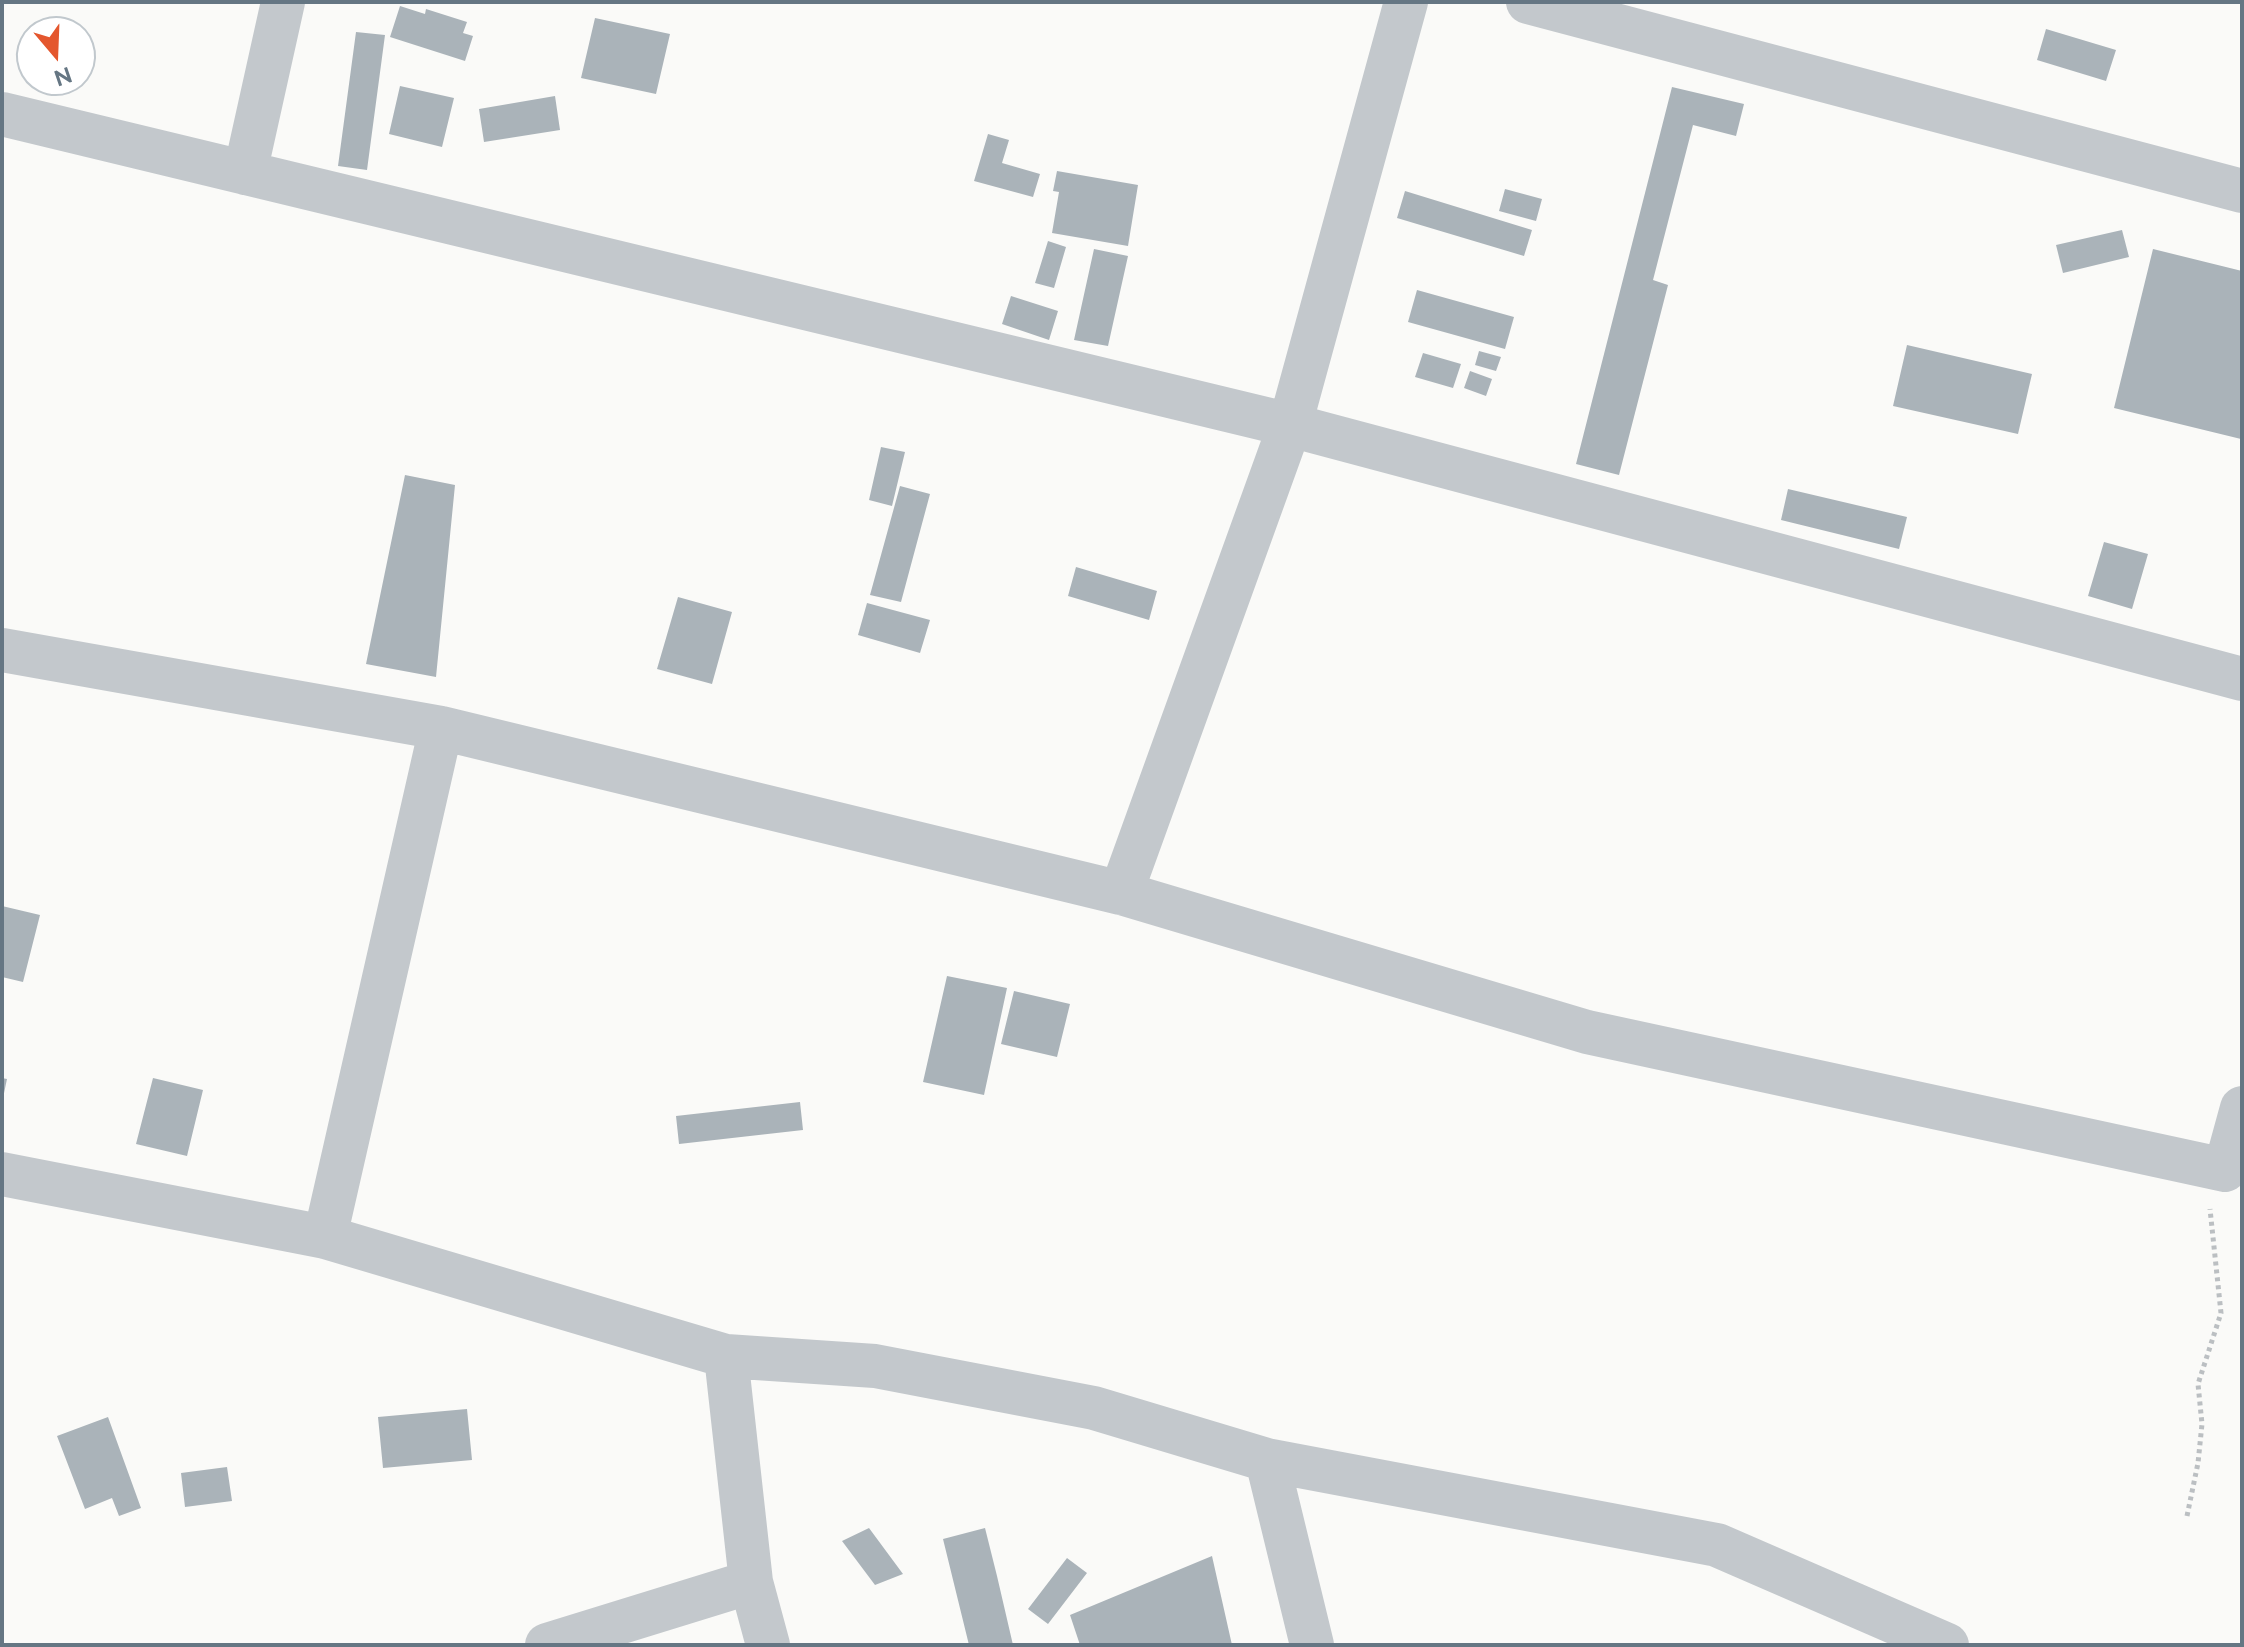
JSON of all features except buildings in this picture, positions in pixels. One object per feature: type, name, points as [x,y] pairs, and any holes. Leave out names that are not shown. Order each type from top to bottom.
[{"type":"street","points":[[245,173],[283,2]]},
{"type":"street","points":[[1121,893],[1290,425],[1406,2]]},
{"type":"street","points":[[1528,2],[2242,191]]},
{"type":"street","points":[[2,114],[1290,425],[2242,679]]},
{"type":"street","points":[[2,650],[441,728],[1121,893],[1587,1032],[2225,1170],[2242,1108]]},
{"type":"street","points":[[325,1237],[441,728]]},
{"type":"street","points":[[2,1174],[325,1237],[726,1356],[875,1366],[1094,1408],[1267,1460],[1717,1545],[1947,1645]]},
{"type":"street","points":[[726,1356],[751,1582],[768,1645]]},
{"type":"street","points":[[1267,1460],[1312,1645]]},
{"type":"street","points":[[547,1645],[751,1582]]},
{"type":"path","points":[[2187,1516],[2202,1424],[2198,1384],[2221,1313],[2210,1208]]}]
